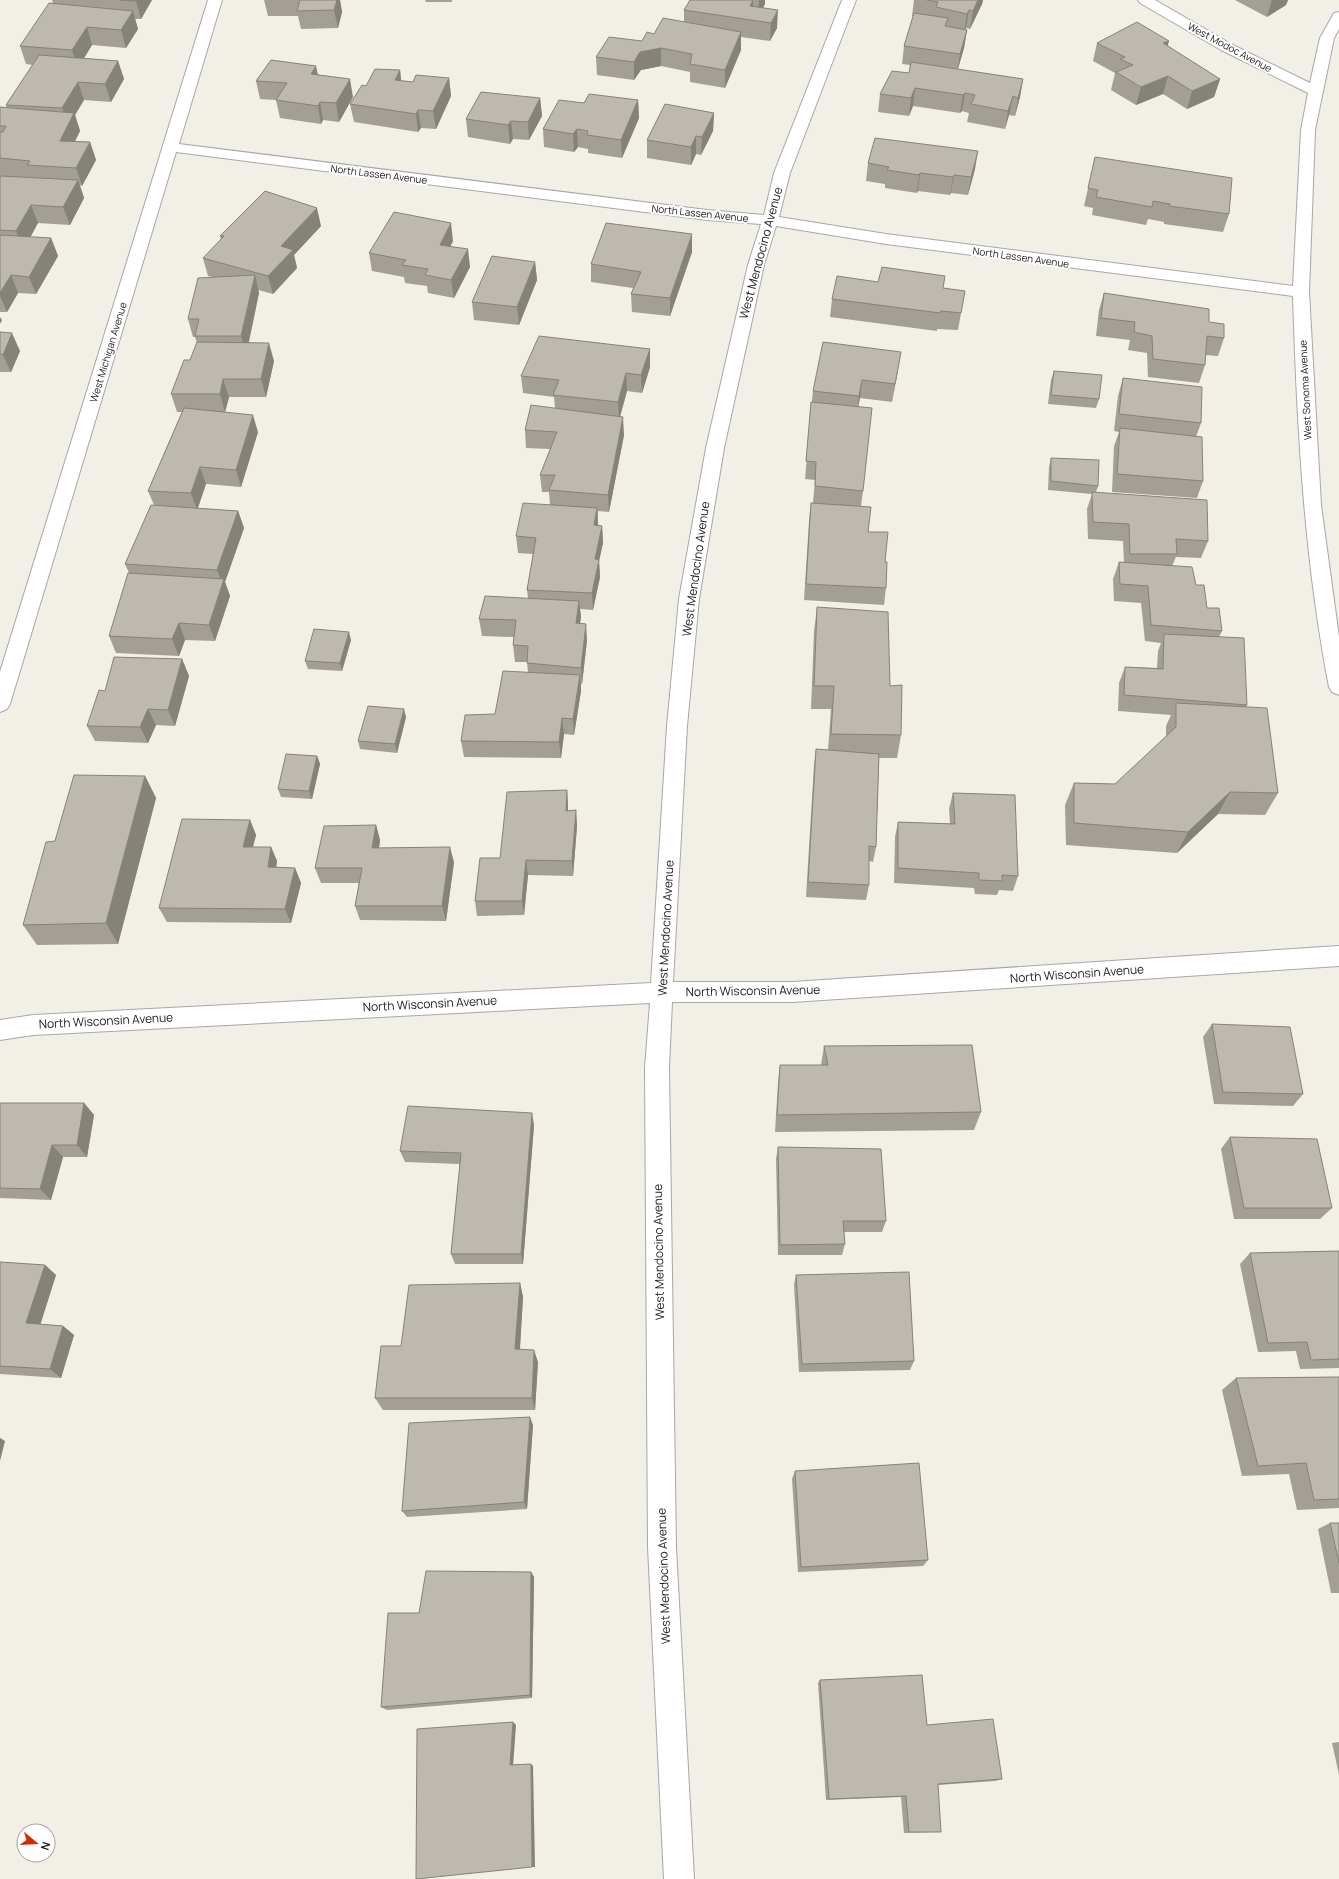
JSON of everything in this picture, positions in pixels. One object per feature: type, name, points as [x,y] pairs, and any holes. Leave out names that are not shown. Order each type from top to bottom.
[{"type":"street","name":"West Michigan Avenue","points":[[0,704],[215,0]]},
{"type":"street","name":"West Mendocino Avenue","points":[[679,1879],[662,1546],[657,1068],[663,992],[677,726],[689,599],[715,448],[756,265],[770,221],[782,173],[849,0]]},
{"type":"street","name":"West Modoc Avenue","points":[[1145,0],[1226,47],[1316,90]]},
{"type":"street","name":"West Sonoma Avenue","points":[[1339,16],[1327,38],[1308,130],[1302,292],[1302,346],[1312,505],[1330,642],[1339,687]]},
{"type":"street","name":"North Lassen Avenue","points":[[170,147],[707,215],[770,221],[845,234],[1218,283],[1302,292]]},
{"type":"street","name":"North Wisconsin Avenue","points":[[0,1030],[33,1024],[663,992],[792,992],[1339,956]]},
{"type":"building","points":[[300,0],[337,0],[334,10],[297,11]]},
{"type":"building","points":[[690,0],[753,0],[750,6],[778,10],[771,23],[684,10]]},
{"type":"building","points":[[927,0],[978,0],[973,11],[969,10],[967,14],[936,7],[938,2]]},
{"type":"building","points":[[49,3],[133,11],[121,30],[87,27],[72,50],[20,46]]},
{"type":"building","points":[[914,13],[948,18],[945,26],[967,30],[960,54],[904,46]]},
{"type":"building","points":[[663,18],[741,32],[725,70],[690,64],[692,54],[661,48],[640,52],[634,62],[596,57],[609,37],[642,41],[647,32],[654,34]]},
{"type":"building","points":[[1137,22],[1169,41],[1163,43],[1220,79],[1192,91],[1168,76],[1141,87],[1116,72],[1133,65],[1120,59],[1125,57],[1097,43]]},
{"type":"building","points":[[39,55],[118,61],[105,84],[78,82],[62,108],[6,105]]},
{"type":"building","points":[[271,60],[316,66],[311,74],[350,79],[336,103],[320,102],[318,106],[276,100],[287,83],[256,81]]},
{"type":"building","points":[[911,62],[1023,79],[1018,98],[1013,96],[1008,111],[971,104],[975,95],[965,93],[963,95],[915,88],[911,98],[880,94],[892,71],[909,73]]},
{"type":"building","points":[[375,69],[400,70],[395,80],[413,82],[416,75],[449,78],[433,111],[418,110],[416,114],[350,104],[362,85],[366,86]]},
{"type":"building","points":[[481,92],[540,98],[528,122],[511,121],[508,125],[466,119]]},
{"type":"building","points":[[589,94],[638,100],[621,140],[587,135],[588,131],[577,129],[573,134],[543,129],[559,100],[584,103]]},
{"type":"building","points":[[665,104],[714,113],[702,137],[696,136],[691,147],[647,140]]},
{"type":"building","points":[[0,107],[74,113],[60,141],[90,142],[76,168],[27,165],[30,161],[0,158],[0,132],[3,132],[6,126],[0,126]]},
{"type":"building","points":[[875,138],[978,151],[971,177],[954,175],[953,177],[920,173],[919,175],[887,170],[889,167],[868,163]]},
{"type":"building","points":[[1095,157],[1232,178],[1229,214],[1169,206],[1170,204],[1153,201],[1152,207],[1096,197],[1098,190],[1088,188]]},
{"type":"building","points":[[0,176],[78,180],[63,207],[31,205],[16,231],[0,230]]},
{"type":"building","points":[[265,191],[317,208],[281,246],[293,250],[268,276],[203,258],[224,236],[220,236]]},
{"type":"building","points":[[394,212],[451,223],[440,245],[468,249],[451,280],[425,275],[428,269],[402,265],[406,260],[369,253]]},
{"type":"building","points":[[606,223],[692,234],[670,298],[631,294],[641,272],[591,264]]},
{"type":"building","points":[[0,235],[51,238],[29,277],[11,275],[0,293]]},
{"type":"building","points":[[492,256],[535,262],[517,307],[472,302]]},
{"type":"building","points":[[882,267],[945,276],[943,288],[965,291],[961,313],[941,311],[940,313],[832,299],[837,276],[878,282]]},
{"type":"building","points":[[255,275],[241,336],[195,336],[199,319],[188,319],[198,278]]},
{"type":"building","points":[[1104,293],[1209,309],[1209,322],[1224,324],[1224,338],[1207,336],[1205,365],[1153,359],[1152,336],[1134,332],[1135,322],[1101,318]]},
{"type":"building","points":[[0,332],[12,333],[3,355],[0,354]]},
{"type":"building","points":[[539,336],[650,349],[641,375],[626,373],[618,402],[553,395],[559,380],[521,376]]},
{"type":"building","points":[[197,342],[269,343],[261,379],[223,379],[220,394],[171,394],[184,360],[190,360]]},
{"type":"building","points":[[823,342],[901,352],[895,384],[862,380],[859,396],[813,391]]},
{"type":"building","points":[[1054,371],[1102,375],[1099,399],[1051,395]]},
{"type":"building","points":[[1123,378],[1202,387],[1201,423],[1119,414]]},
{"type":"building","points":[[811,402],[872,408],[863,491],[815,486],[816,462],[806,461]]},
{"type":"building","points":[[531,405],[623,417],[608,495],[549,490],[555,475],[540,475],[557,432],[525,430]]},
{"type":"building","points":[[184,408],[253,415],[236,470],[200,467],[191,493],[148,491]]},
{"type":"building","points":[[1120,428],[1202,437],[1203,481],[1117,474]]},
{"type":"building","points":[[1051,458],[1099,460],[1098,486],[1051,481]]},
{"type":"building","points":[[1092,492],[1207,500],[1208,541],[1176,539],[1177,554],[1130,554],[1129,524],[1093,522]]},
{"type":"building","points":[[523,503],[597,508],[594,525],[602,526],[595,559],[599,560],[592,593],[527,590],[536,538],[516,536]]},
{"type":"building","points":[[811,503],[871,507],[868,532],[888,532],[885,562],[887,562],[886,588],[806,584]]},
{"type":"building","points":[[151,505],[238,511],[217,570],[125,564]]},
{"type":"building","points":[[1119,562],[1192,567],[1196,585],[1204,585],[1207,608],[1219,608],[1222,631],[1151,625],[1148,586],[1120,584]]},
{"type":"building","points":[[128,573],[224,579],[209,625],[179,623],[172,639],[109,636]]},
{"type":"building","points":[[485,596],[579,601],[576,623],[586,624],[581,668],[527,663],[528,646],[513,645],[516,620],[479,619]]},
{"type":"building","points":[[817,607],[888,612],[890,686],[902,685],[901,735],[831,734],[834,686],[814,686]]},
{"type":"building","points":[[314,629],[349,632],[340,663],[305,661]]},
{"type":"building","points":[[1164,634],[1244,638],[1247,705],[1124,695],[1125,667],[1163,669]]},
{"type":"building","points":[[114,657],[182,659],[168,710],[148,709],[140,727],[87,726],[99,690],[105,691]]},
{"type":"building","points":[[503,671],[580,675],[573,719],[562,718],[559,742],[461,741],[465,715],[495,714]]},
{"type":"building","points":[[1176,703],[1267,708],[1278,793],[1230,792],[1188,832],[1074,823],[1074,783],[1115,784],[1176,727]]},
{"type":"building","points":[[368,706],[404,709],[395,744],[358,741]]},
{"type":"building","points":[[816,749],[879,754],[876,847],[869,846],[869,885],[808,882]]},
{"type":"building","points":[[286,754],[317,756],[309,791],[278,789]]},
{"type":"building","points":[[74,775],[145,776],[106,923],[23,925],[46,842],[55,841]]},
{"type":"building","points":[[567,790],[566,811],[576,810],[572,861],[526,860],[522,901],[475,901],[480,858],[500,858],[507,792]]},
{"type":"building","points":[[953,793],[1015,795],[1018,876],[1002,875],[1002,881],[979,880],[979,873],[898,868],[898,822],[955,824]]},
{"type":"building","points":[[182,819],[250,820],[243,847],[271,847],[268,867],[295,868],[285,909],[159,908]]},
{"type":"building","points":[[376,825],[372,848],[450,847],[442,906],[355,906],[362,868],[315,868],[324,826]]},
{"type":"building","points":[[1212,1024],[1290,1027],[1303,1094],[1223,1092]]},
{"type":"building","points":[[972,1045],[981,1112],[777,1115],[780,1065],[828,1065],[824,1046]]},
{"type":"building","points":[[0,1103],[84,1103],[77,1145],[52,1145],[40,1189],[0,1188]]},
{"type":"building","points":[[408,1106],[532,1113],[521,1254],[451,1254],[461,1153],[400,1151]]},
{"type":"building","points":[[1230,1137],[1317,1139],[1332,1208],[1244,1208]]},
{"type":"building","points":[[778,1147],[881,1149],[886,1221],[843,1221],[845,1244],[780,1245]]},
{"type":"building","points":[[1339,1251],[1339,1359],[1311,1360],[1307,1342],[1268,1343],[1250,1253]]},
{"type":"building","points":[[0,1262],[45,1265],[26,1323],[63,1326],[50,1369],[0,1366]]},
{"type":"building","points":[[909,1272],[914,1361],[802,1364],[796,1275]]},
{"type":"building","points":[[520,1283],[515,1349],[534,1350],[532,1398],[375,1398],[381,1346],[401,1346],[409,1285]]},
{"type":"building","points":[[1339,1377],[1339,1499],[1314,1500],[1306,1463],[1258,1466],[1236,1378]]},
{"type":"building","points":[[530,1417],[524,1502],[402,1511],[409,1423]]},
{"type":"building","points":[[919,1463],[928,1560],[801,1567],[795,1471]]},
{"type":"building","points":[[1330,1523],[1339,1523],[1339,1563]]},
{"type":"building","points":[[426,1571],[531,1572],[530,1695],[381,1707],[388,1613],[419,1613]]},
{"type":"building","points":[[922,1675],[927,1725],[993,1719],[1002,1779],[938,1784],[941,1832],[909,1832],[906,1796],[829,1799],[820,1680]]},
{"type":"building","points":[[513,1722],[510,1765],[531,1764],[532,1867],[416,1879],[417,1729]]}]
